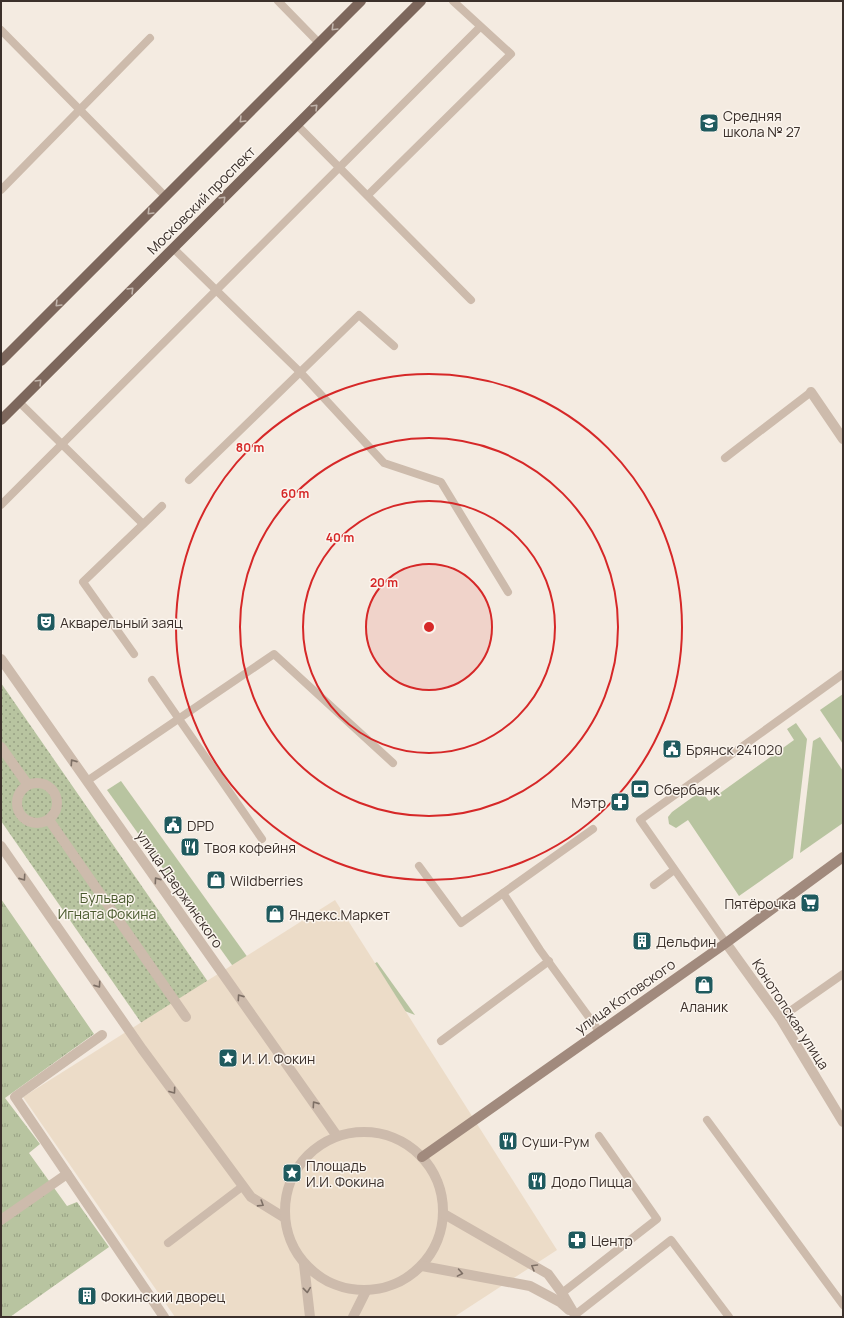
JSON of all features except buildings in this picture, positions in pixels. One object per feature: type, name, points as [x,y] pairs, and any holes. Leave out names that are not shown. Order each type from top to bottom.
[{"type":"main road","name":"Московский проспект","points":[[1,420],[421,1]]},
{"type":"main road","name":"Московский проспект","points":[[1,361],[319,43],[356,3]]},
{"type":"street","points":[[811,392],[843,439]]},
{"type":"street","name":"улица Дзержинского","points":[[1,659],[337,1136]]},
{"type":"street","points":[[1,747],[28,784]]},
{"type":"street","points":[[28,784],[43,784],[55,793],[57,800],[56,807],[54,814],[49,820],[42,823],[27,821],[17,810],[16,802],[18,795],[28,784]]},
{"type":"street","points":[[49,820],[186,1017]]},
{"type":"street","points":[[1,846],[142,1049],[251,1197],[285,1218]]},
{"type":"street","name":"улица Котовского","points":[[422,1157],[726,942],[843,857]]},
{"type":"street","name":"Конотопская улица","points":[[726,942],[780,1018],[843,1122]]},
{"type":"street","points":[[102,1035],[15,1097],[164,1317]]},
{"type":"street","points":[[363,1131],[390,1135],[413,1148],[422,1157],[432,1167],[442,1192],[444,1218],[437,1244],[422,1266],[400,1282],[366,1291],[348,1289],[324,1280],[304,1264],[291,1242],[285,1218],[287,1193],[296,1169],[314,1149],[337,1136],[363,1131]]},
{"type":"street","points":[[1,1220],[67,1174]]},
{"type":"street","points":[[444,1214],[548,1274],[561,1297],[576,1316]]},
{"type":"street","points":[[304,1264],[310,1317]]},
{"type":"street","points":[[422,1266],[530,1286],[561,1297]]},
{"type":"street","points":[[353,1317],[366,1291]]},
{"type":"lane","points":[[278,1],[319,43]]},
{"type":"lane","points":[[368,195],[511,54],[453,1]]},
{"type":"lane","points":[[1,505],[480,27]]},
{"type":"lane","points":[[1,30],[166,196]]},
{"type":"lane","points":[[1,190],[150,38]]},
{"type":"lane","points":[[297,125],[472,300]]},
{"type":"lane","points":[[173,248],[300,372],[384,463],[441,482],[508,592]]},
{"type":"lane","points":[[189,480],[359,315],[394,346]]},
{"type":"lane","points":[[724,458],[811,392]]},
{"type":"lane","points":[[19,402],[143,524]]},
{"type":"lane","points":[[134,654],[84,582],[162,506]]},
{"type":"lane","points":[[86,781],[274,654],[392,763]]},
{"type":"lane","points":[[726,942],[640,820],[843,674]]},
{"type":"lane","points":[[152,680],[262,839]]},
{"type":"lane","points":[[419,866],[461,923],[593,829]]},
{"type":"lane","points":[[654,885],[674,870]]},
{"type":"lane","points":[[503,893],[599,1031]]},
{"type":"lane","points":[[440,1041],[549,961]]},
{"type":"lane","points":[[780,1018],[843,974]]},
{"type":"lane","points":[[707,1120],[843,1305]]},
{"type":"lane","points":[[561,1297],[657,1219],[599,1136]]},
{"type":"lane","points":[[168,1243],[243,1186]]},
{"type":"lane","points":[[576,1316],[671,1240],[729,1317]]},
{"type":"green space","name":"Бульвар Игната Фокина","points":[[1,683],[213,989],[149,1034],[1,821]]},
{"type":"green space","points":[[843,694],[843,744],[820,710]]},
{"type":"green space","points":[[796,723],[807,739],[793,858],[739,896],[688,820],[676,828],[669,824],[668,817],[672,812],[701,791],[709,801],[794,740],[787,729]]},
{"type":"green space","points":[[820,737],[843,771],[843,823],[800,853],[813,741]]},
{"type":"green space","points":[[121,781],[251,962],[237,972],[107,790]]},
{"type":"green space","points":[[1,899],[94,1034],[5,1098],[40,1144],[29,1153],[67,1206],[77,1202],[109,1247],[10,1317],[1,1317]]},
{"type":"green space","points":[[377,962],[415,1015],[340,986]]},
{"type":"shaded area","name":"Площадь И.И. Фокина","points":[[335,900],[557,1250],[454,1317],[175,1317],[23,1097]]},
{"type":"place","name":"Средняя школа № 27","points":[[709,123]]},
{"type":"place","name":"Акварельный заяц","points":[[46,622]]},
{"type":"place","name":"Брянск 241020","points":[[672,749]]},
{"type":"place","name":"Сбербанк","points":[[640,789]]},
{"type":"place","name":"Мэтр","points":[[620,802]]},
{"type":"place","name":"DPD","points":[[173,825]]},
{"type":"place","name":"Твоя кофейня","points":[[190,847]]},
{"type":"place","name":"Wildberries","points":[[216,880]]},
{"type":"place","name":"Пятёрочка","points":[[810,903]]},
{"type":"place","name":"Яндекс.Маркет","points":[[275,914]]},
{"type":"place","name":"Дельфин","points":[[642,941]]},
{"type":"place","name":"Аланик","points":[[704,985]]},
{"type":"place","name":"И. И. Фокин","points":[[228,1058]]},
{"type":"place","name":"Суши-Рум","points":[[508,1141]]},
{"type":"place","name":"Площадь И.И. Фокина","points":[[292,1173]]},
{"type":"place","name":"Додо Пицца","points":[[537,1181]]},
{"type":"place","name":"Центр","points":[[577,1240]]},
{"type":"place","name":"Фокинский дворец","points":[[87,1296]]}]
